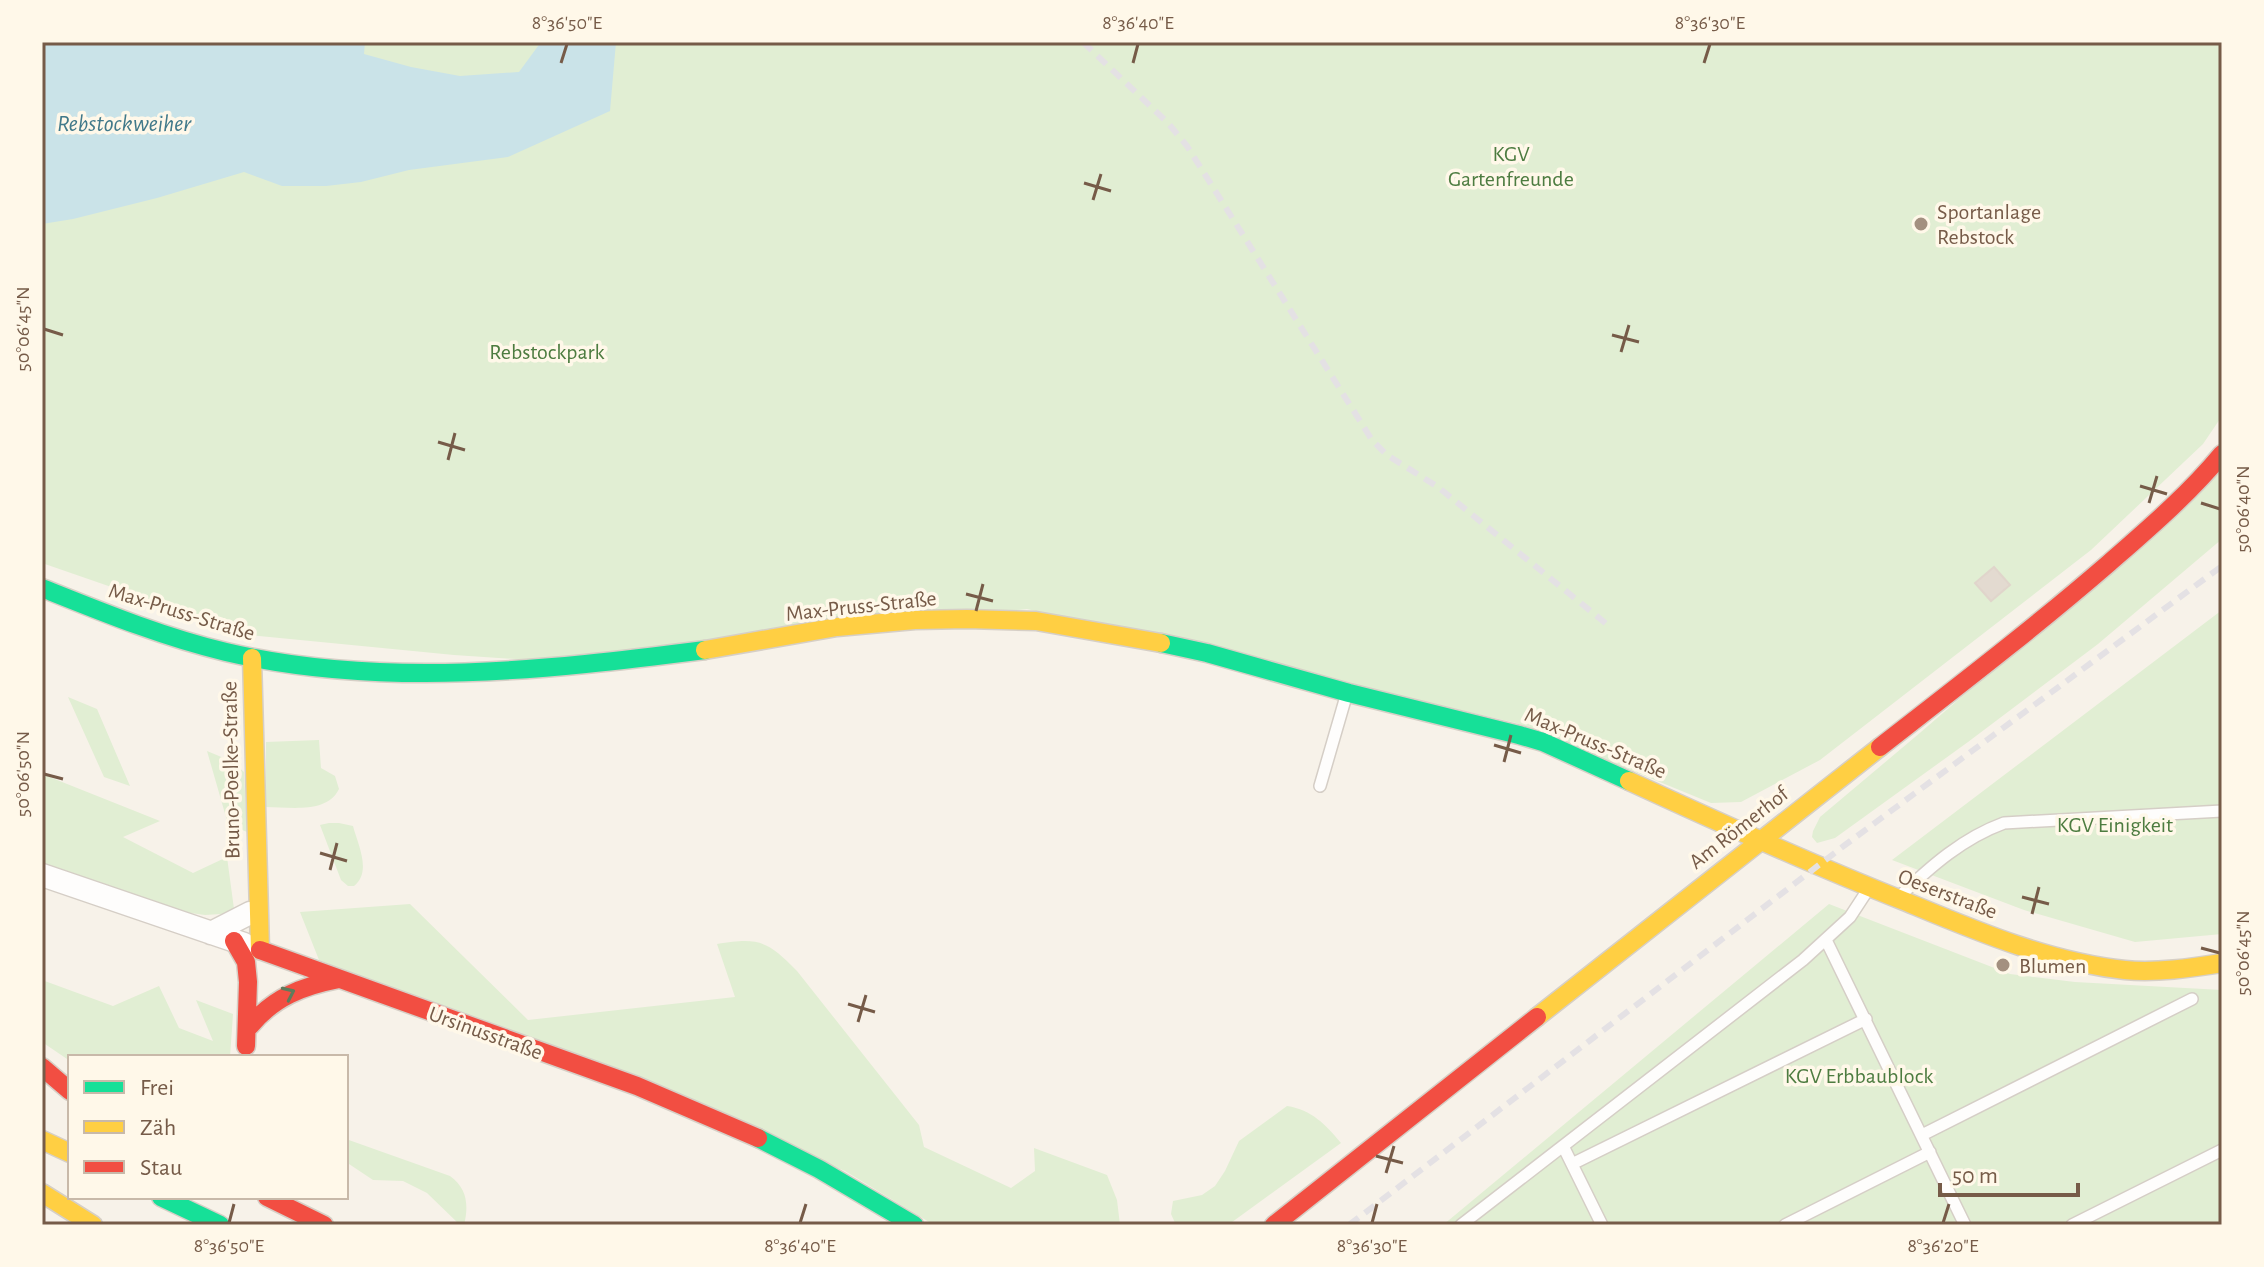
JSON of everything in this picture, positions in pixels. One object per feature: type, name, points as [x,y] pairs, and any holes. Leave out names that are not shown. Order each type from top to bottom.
[{"type":"main road","name":"Am Römerhof","points":[[1274,1225],[2044,619],[2158,520],[2222,454]]},
{"type":"main road","name":"Max-Pruss-Straße","points":[[42,588],[183,641],[252,658],[336,668],[452,674],[574,666],[742,645],[809,631],[875,623],[1022,620],[1185,648],[1543,742],[1759,841]]},
{"type":"main road","name":"Bruno-Poelke-Straße","points":[[252,658],[252,760],[257,882],[262,919],[260,950]]},
{"type":"main road","name":"Oeserstraße","points":[[1759,841],[1978,932],[2073,961],[2127,970],[2191,968],[2222,963]]},
{"type":"main road","name":"Bruno-Poelke-Straße","points":[[257,882],[250,913],[250,935],[260,950]]},
{"type":"main road","points":[[234,941],[243,953],[247,972],[245,1051]]},
{"type":"main road","name":"Ursinusstraße","points":[[260,950],[673,1100],[774,1146],[852,1187],[914,1225]]},
{"type":"main road","points":[[245,1051],[260,950]]},
{"type":"main road","points":[[250,1026],[258,1015],[284,994],[339,979]]},
{"type":"main road","points":[[42,1067],[68,1089]]},
{"type":"main road","points":[[42,1089],[68,1100]]},
{"type":"main road","points":[[42,1193],[93,1225]]},
{"type":"main road","points":[[271,1199],[324,1225]]},
{"type":"main road","points":[[154,1202],[165,1219]]},
{"type":"main road","points":[[154,1202],[220,1225]]},
{"type":"street","name":"Ursinusstraße","points":[[42,875],[260,950]]},
{"type":"street","points":[[211,933],[250,913]]},
{"type":"lane","points":[[1320,786],[1348,693]]},
{"type":"lane","points":[[1897,899],[1935,863],[1982,831],[2004,823],[2222,811]]},
{"type":"lane","points":[[1463,1224],[1803,960],[1850,917],[1869,888]]},
{"type":"lane","points":[[1826,940],[1965,1225]]},
{"type":"lane","points":[[1922,1135],[2192,999]]},
{"type":"lane","points":[[1572,1164],[1866,1019]]},
{"type":"lane","points":[[1563,1146],[1602,1225]]},
{"type":"lane","points":[[2072,1225],[2222,1150]]},
{"type":"lane","points":[[1785,1225],[1930,1152]]},
{"type":"green space","name":"Rebstockpark","points":[[42,42],[2222,42],[2222,416],[2203,444],[2091,550],[1820,760],[1741,802],[1711,803],[1516,723],[1027,609],[561,662],[250,635],[42,563]]},
{"type":"green space","points":[[2222,471],[2222,539],[2098,644],[1968,742],[1835,838],[1817,843],[1812,837],[1820,817]]},
{"type":"green space","name":"KGV Einigkeit","points":[[2222,610],[2222,934],[2135,942],[2024,910],[1892,860]]},
{"type":"green space","points":[[68,697],[97,709],[130,786],[104,777]]},
{"type":"green space","points":[[319,740],[321,768],[335,776],[339,789],[333,797],[317,806],[266,807],[266,742]]},
{"type":"green space","points":[[207,751],[231,761],[244,772],[247,832],[228,824]]},
{"type":"green space","points":[[42,774],[160,821],[123,837],[193,873],[227,857],[234,909],[205,915],[176,911],[42,865]]},
{"type":"green space","points":[[320,825],[353,826],[363,866],[354,886],[348,886],[341,880]]},
{"type":"green space","points":[[410,904],[528,1020],[735,997],[717,944],[743,941],[770,947],[797,971],[919,1125],[924,1147],[1011,1188],[1035,1171],[1034,1148],[1107,1175],[1117,1200],[1120,1225],[934,1225],[845,1171],[319,960],[300,912]]},
{"type":"green space","name":"KGV Erbbaublock","points":[[1829,904],[2010,974],[2075,982],[2222,990],[2222,1225],[1443,1225]]},
{"type":"green space","points":[[42,980],[113,1006],[159,986],[179,1028],[213,1041],[196,1000],[233,1014],[230,1055],[68,1055],[68,1060],[42,1042]]},
{"type":"green space","points":[[1287,1106],[1317,1119],[1341,1143],[1228,1225],[1176,1225],[1171,1214],[1173,1201],[1202,1195],[1215,1186],[1239,1141]]},
{"type":"green space","points":[[348,1140],[450,1176],[460,1186],[465,1198],[464,1225],[460,1225],[427,1193],[403,1181],[373,1180],[348,1163]]},
{"type":"water","name":"Rebstockweiher","points":[[42,42],[365,42],[364,54],[460,76],[519,72],[541,42],[616,42],[610,111],[508,157],[409,170],[361,182],[326,186],[282,186],[244,172],[157,198],[42,224]]},
{"type":"building","points":[[1994,567],[2010,585],[1991,601],[1975,583]]},
{"type":"railway","points":[[1083,42],[1168,123],[1187,146],[1372,440],[1387,455],[1438,487],[1609,626]]},
{"type":"railway","points":[[1349,1225],[1845,845],[2222,566]]},
{"type":"traffic: fast","points":[[42,588],[202,646],[285,663],[345,670],[405,673],[525,669],[705,650]]},
{"type":"traffic: fast","points":[[1161,643],[1543,742],[1629,781]]},
{"type":"traffic: fast","points":[[758,1138],[819,1169],[914,1225]]},
{"type":"traffic: fast","points":[[165,1199],[220,1225]]},
{"type":"traffic: slow","points":[[705,650],[837,627],[967,619],[1036,621],[1161,643]]},
{"type":"traffic: slow","points":[[252,658],[260,950]]},
{"type":"traffic: slow","points":[[1537,1017],[1880,747]]},
{"type":"traffic: slow","points":[[1629,781],[1835,873],[1984,933],[2040,952],[2096,966],[2137,971],[2174,970],[2222,963]]},
{"type":"traffic: slow","points":[[42,1140],[68,1152]]},
{"type":"traffic: slow","points":[[42,1193],[93,1225]]},
{"type":"traffic: jam","points":[[1880,747],[2108,564],[2182,498],[2222,454]]},
{"type":"traffic: jam","points":[[234,941],[246,962],[246,1046]]},
{"type":"traffic: jam","points":[[260,950],[637,1086],[758,1138]]},
{"type":"traffic: jam","points":[[250,1026],[269,1007],[290,994],[339,979]]},
{"type":"traffic: jam","points":[[1274,1225],[1537,1017]]},
{"type":"traffic: jam","points":[[42,1067],[68,1089]]},
{"type":"traffic: jam","points":[[271,1199],[324,1225]]},
{"type":"place","name":"Sportanlage Rebstock","points":[[1921,224]]},
{"type":"place","name":"Blumen","points":[[2003,965]]},
{"type":"park label","name":"KGV Gartenfreunde","points":[[1511,166]]}]
